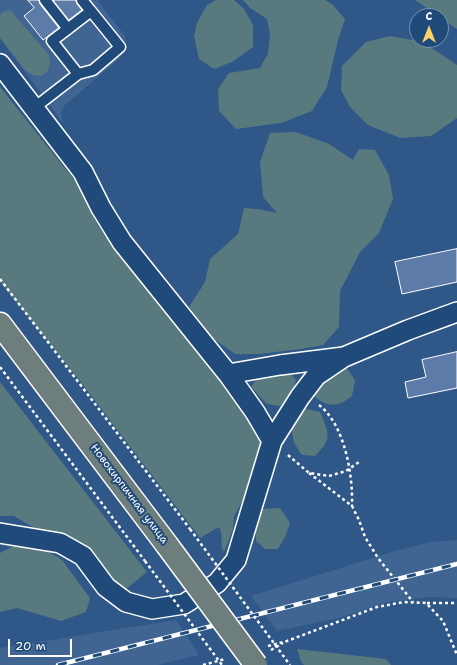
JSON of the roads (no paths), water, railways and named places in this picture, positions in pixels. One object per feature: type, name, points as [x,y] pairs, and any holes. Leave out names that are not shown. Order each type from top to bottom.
[{"type":"main road","name":"Новокирпичная улица","points":[[0,324],[167,545],[260,656]]},
{"type":"street","points":[[0,64],[83,172],[101,208],[122,242],[228,374],[255,412],[272,442]]},
{"type":"street","points":[[0,532],[60,543],[83,556],[106,587],[126,602],[152,609],[184,604],[217,583],[236,560],[272,442],[305,390],[316,376],[344,357],[408,330],[457,312]]},
{"type":"street","points":[[228,374],[280,365],[344,357]]},
{"type":"lane","points":[[45,0],[68,29]]},
{"type":"lane","points":[[34,108],[78,74],[93,70],[120,47],[82,0]]},
{"type":"lane","points":[[78,74],[52,41],[91,12]]},
{"type":"railway","points":[[58,665],[457,564]]}]
